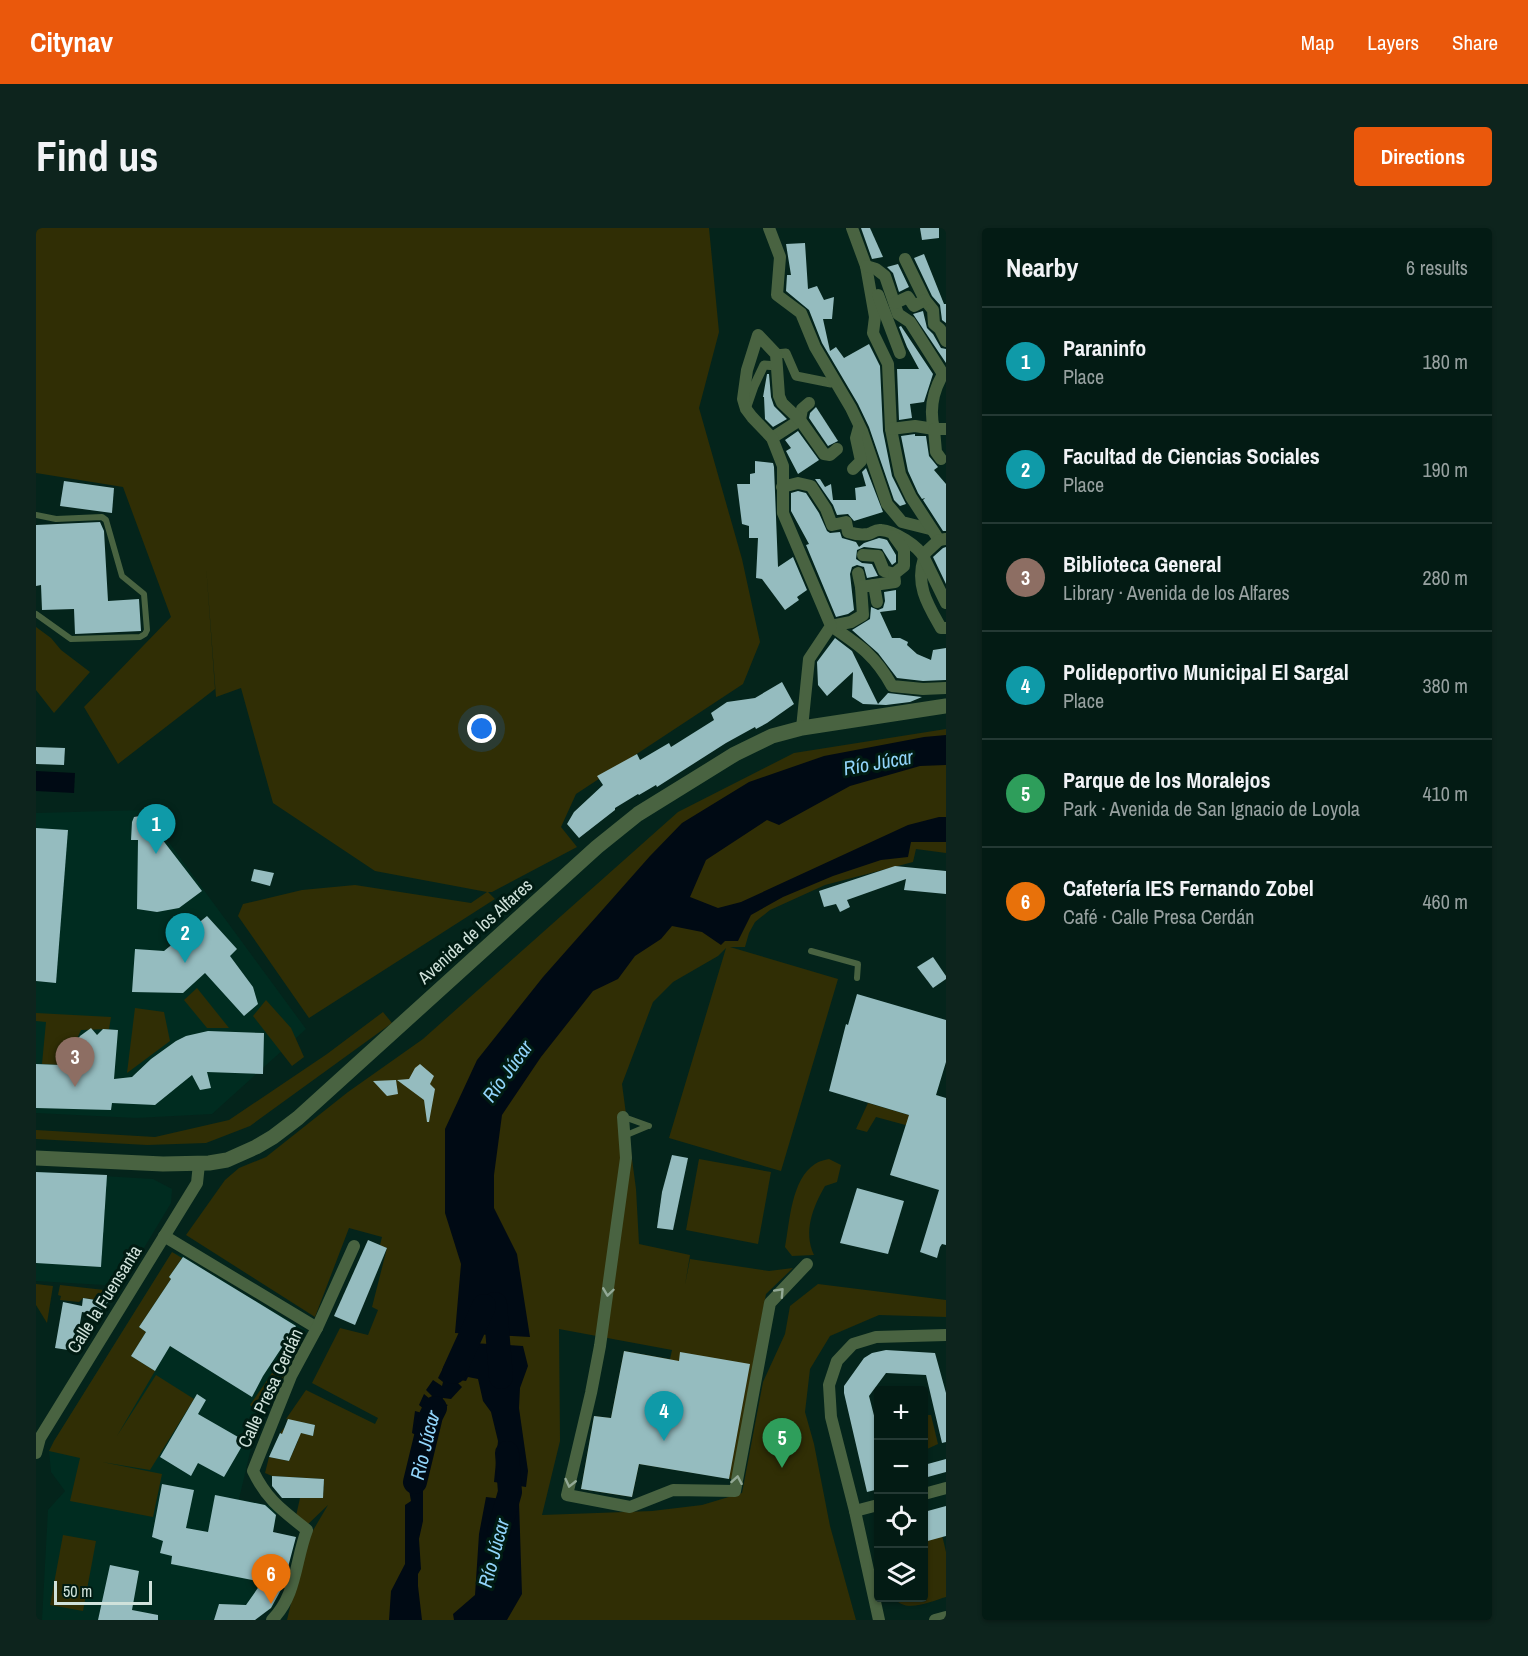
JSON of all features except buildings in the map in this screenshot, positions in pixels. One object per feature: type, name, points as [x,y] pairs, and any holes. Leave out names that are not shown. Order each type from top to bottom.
[{"type":"street","points":[[769,228],[780,257],[777,295],[801,314],[815,346],[860,426],[887,504],[902,522],[930,529]]},
{"type":"street","points":[[852,228],[866,266],[871,288],[875,316],[873,333],[888,364],[891,429],[900,474],[930,529],[942,539],[925,553],[920,571],[925,600],[941,628],[946,628]]},
{"type":"street","points":[[905,259],[925,300],[933,310],[934,324],[943,328],[946,340]]},
{"type":"street","points":[[866,266],[876,269],[885,276],[898,314],[910,322],[944,371],[933,396],[931,417],[940,429],[936,452],[943,460]]},
{"type":"street","points":[[871,288],[877,293],[900,353]]},
{"type":"street","points":[[895,303],[908,297],[914,306],[925,300]]},
{"type":"street","points":[[837,449],[830,455],[824,454],[800,420],[782,403],[779,396],[776,360],[758,335],[747,370],[743,399],[746,409],[772,438],[783,466],[783,513],[831,626],[860,646],[881,666],[892,686],[923,689],[946,688]]},
{"type":"street","points":[[746,409],[764,365],[786,353],[796,376],[831,383]]},
{"type":"street","points":[[772,438],[800,420],[802,409],[809,403]]},
{"type":"street","points":[[853,470],[861,460],[856,438],[860,426]]},
{"type":"street","points":[[891,429],[915,426],[940,429]]},
{"type":"street","points":[[782,487],[798,483],[811,486],[826,510],[832,525],[846,522],[848,532],[855,534],[868,534],[878,529],[916,546],[946,603]]},
{"type":"street","points":[[890,533],[896,514]]},
{"type":"street","points":[[862,555],[878,556],[884,572],[894,574],[904,566],[904,550],[890,533]]},
{"type":"street","points":[[802,728],[809,659],[831,626],[851,622],[863,615],[858,573]]},
{"type":"street","points":[[861,587],[895,582],[894,574]]},
{"type":"street","points":[[874,585],[877,602]]},
{"type":"street","name":"Avenida de los Alfares","points":[[36,1158],[199,1164],[239,1155],[286,1128],[629,820],[772,735],[802,728],[946,706]]},
{"type":"street","points":[[623,1117],[626,1158],[616,1234],[591,1393],[567,1495],[630,1507],[673,1490],[735,1491],[770,1303],[807,1264]]},
{"type":"street","name":"Calle la Fuensanta","points":[[36,1453],[40,1438],[197,1183],[199,1164]]},
{"type":"street","points":[[164,1236],[317,1328]]},
{"type":"street","name":"Calle Presa Cerdán","points":[[272,1620],[288,1601],[307,1530],[271,1500],[262,1490],[253,1471],[291,1376],[317,1328],[354,1246]]},
{"type":"street","points":[[879,1620],[830,1407],[829,1385],[837,1361],[853,1344],[884,1337],[946,1337]]},
{"type":"street","points":[[928,1493],[946,1488]]},
{"type":"street","points":[[855,1511],[874,1506]]},
{"type":"street","points":[[935,1620],[946,1617]]},
{"type":"lane","points":[[36,515],[56,519],[102,517],[105,520],[122,576],[144,594],[147,630],[140,637],[71,639],[36,614]]},
{"type":"lane","points":[[811,951],[858,964],[857,978]]},
{"type":"lane","points":[[623,1117],[649,1126],[624,1136]]},
{"type":"shaded area","points":[[36,228],[709,228],[719,332],[699,408],[742,559],[760,642],[743,684],[576,794],[561,827],[577,847],[492,892],[488,892],[495,899],[309,1018],[238,916],[243,904],[302,890],[355,885],[471,903],[487,892],[375,871],[273,803],[241,688],[216,697],[206,565],[215,689],[118,764],[84,707],[171,617],[123,487],[36,473]]},
{"type":"shaded area","points":[[36,627],[90,672],[54,713],[36,690]]},
{"type":"shaded area","points":[[946,729],[946,853],[916,849],[913,862],[825,885],[770,910],[755,922],[745,947],[730,947],[838,979],[781,1171],[669,1138],[726,948],[718,956],[673,982],[653,1002],[622,1084],[636,1189],[639,1244],[690,1255],[685,1285],[690,1259],[769,1271],[793,1268],[766,1294],[732,1479],[639,1464],[632,1497],[581,1489],[594,1416],[611,1418],[624,1351],[670,1359],[672,1350],[559,1329],[560,1441],[542,1515],[652,1511],[702,1505],[742,1493],[763,1382],[785,1334],[790,1306],[818,1284],[946,1300],[946,1317],[879,1315],[830,1336],[810,1369],[805,1412],[814,1444],[830,1526],[856,1620],[287,1620],[305,1544],[328,1505],[306,1526],[296,1516],[300,1498],[323,1498],[324,1479],[272,1476],[265,1473],[269,1457],[289,1461],[298,1441],[280,1433],[284,1428],[313,1436],[315,1425],[286,1419],[306,1390],[375,1424],[378,1418],[312,1383],[340,1328],[368,1335],[378,1310],[372,1307],[387,1248],[380,1245],[382,1237],[349,1228],[315,1317],[186,1235],[225,1180],[239,1168],[266,1157],[348,1092],[423,1039],[678,812],[794,753]]},
{"type":"shaded area","points":[[145,810],[306,1029],[212,1114],[136,1118],[36,1113],[36,813]]},
{"type":"shaded area","points":[[197,988],[229,1028],[207,1028],[184,1000]]},
{"type":"shaded area","points":[[266,1000],[291,1028],[304,1057],[292,1066],[253,1016]]},
{"type":"shaded area","points":[[135,1008],[164,1012],[170,1041],[127,1073]]},
{"type":"shaded area","points":[[383,1012],[392,1023],[250,1126],[206,1143],[147,1145],[36,1139],[36,1130],[155,1137],[229,1120],[327,1054]]},
{"type":"shaded area","points":[[36,1013],[111,1017],[109,1029],[81,1030],[76,1041],[68,1041],[63,1065],[42,1064],[46,1022],[36,1021]]},
{"type":"shaded area","points":[[868,1103],[946,1126],[946,1136],[876,1117],[867,1132],[856,1129]]},
{"type":"shaded area","points":[[699,1159],[771,1172],[758,1244],[686,1230]]},
{"type":"shaded area","points":[[829,1159],[841,1165],[837,1182],[825,1186],[813,1211],[809,1237],[814,1255],[792,1256],[785,1247],[796,1190],[807,1171],[817,1163]]},
{"type":"shaded area","points":[[36,1172],[153,1179],[172,1189],[171,1203],[121,1286],[36,1281]]},
{"type":"shaded area","points":[[172,1252],[206,1270],[200,1282],[206,1285],[213,1274],[237,1289],[230,1300],[236,1304],[243,1293],[307,1331],[286,1367],[270,1405],[259,1409],[250,1423],[252,1444],[239,1499],[278,1507],[273,1533],[296,1537],[285,1582],[274,1606],[255,1620],[42,1620],[48,1510],[65,1491],[51,1472],[49,1451]]},
{"type":"shaded area","points":[[172,1252],[182,1258],[139,1327],[146,1332],[131,1356],[155,1371],[117,1436],[156,1375],[194,1399],[150,1470],[102,1462],[162,1474],[153,1517],[70,1501],[80,1458],[49,1451]]},
{"type":"shaded area","points":[[36,1284],[53,1286],[47,1323],[36,1305]]},
{"type":"shaded area","points":[[60,1285],[113,1291],[107,1301],[83,1298],[79,1302],[60,1300],[61,1296],[58,1295]]},
{"type":"shaded area","points":[[287,1351],[294,1355],[270,1405],[258,1411],[250,1405]]},
{"type":"shaded area","points":[[928,1415],[931,1415],[938,1444],[928,1449]]},
{"type":"shaded area","points":[[63,1535],[96,1541],[83,1611],[50,1605]]},
{"type":"shaded area","points":[[942,1535],[946,1552],[946,1597],[919,1605],[899,1603],[928,1602],[928,1538]]},
{"type":"water","points":[[946,735],[946,765],[920,766],[850,786],[779,825],[767,820],[706,860],[690,897],[718,908],[741,902],[908,825],[939,817],[946,817],[946,842],[911,842],[908,857],[881,860],[833,876],[783,897],[751,915],[738,941],[725,941],[721,945],[702,932],[672,926],[661,939],[635,956],[618,979],[593,991],[541,1057],[502,1115],[494,1175],[494,1208],[517,1254],[530,1337],[455,1333],[461,1264],[445,1213],[445,1129],[477,1060],[543,977],[682,823],[749,782],[824,756]]},
{"type":"water","points":[[36,771],[75,773],[74,793],[36,791]]},
{"type":"water","points":[[457,1342],[523,1346],[528,1366],[520,1388],[519,1408],[528,1471],[526,1487],[494,1482],[498,1441],[491,1412],[483,1401],[478,1379],[468,1377],[466,1381],[454,1379],[462,1387],[451,1399],[443,1398],[441,1403],[448,1405],[433,1417],[436,1418],[432,1443],[412,1433],[415,1411],[422,1413],[425,1410],[419,1405],[424,1394],[430,1399],[432,1396],[426,1390],[433,1380],[442,1386],[443,1382],[438,1378],[447,1360],[454,1368],[450,1359],[458,1354]]},
{"type":"water","points":[[414,1445],[427,1452],[423,1487],[423,1521],[419,1539],[421,1569],[418,1574],[418,1586],[422,1620],[389,1620],[391,1591],[405,1564],[405,1505],[411,1501],[409,1490]]},
{"type":"water","points":[[486,1497],[519,1501],[522,1594],[507,1620],[454,1620],[453,1614],[475,1595],[479,1534]]},
{"type":"waterway","name":"Río Júcar","points":[[495,1304],[501,1377]]},
{"type":"waterway","name":"Rio Júcar","points":[[454,1372],[484,1306]]},
{"type":"waterway","name":"Rio Júcar","points":[[415,1482],[435,1408]]},
{"type":"waterway","name":"Río Júcar","points":[[499,1531],[510,1492],[507,1453]]},
{"type":"place","name":"Paraninfo","points":[[156,854]]},
{"type":"place","name":"Facultad de Ciencias Sociales","points":[[185,963]]},
{"type":"place","name":"Biblioteca General","points":[[75,1087]]},
{"type":"place","name":"Polideportivo Municipal El Sargal","points":[[664,1441]]},
{"type":"place","name":"Parque de los Moralejos","points":[[782,1468]]},
{"type":"place","name":"Cafetería IES Fernando Zobel","points":[[271,1604]]}]
